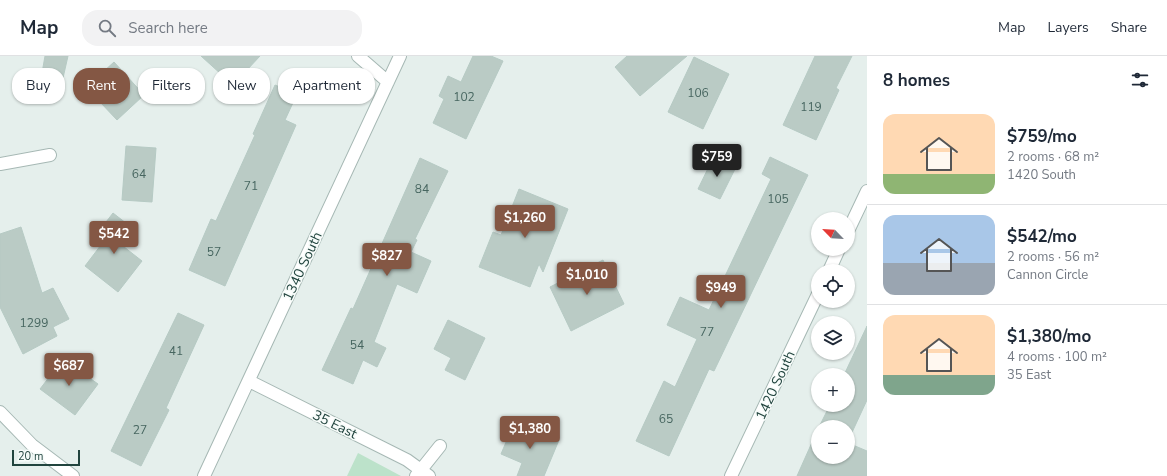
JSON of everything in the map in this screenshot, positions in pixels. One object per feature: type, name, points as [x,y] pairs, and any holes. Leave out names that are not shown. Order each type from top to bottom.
[{"type":"street","points":[[358,56],[388,82]]},
{"type":"street","name":"1340 South","points":[[204,476],[400,56]]},
{"type":"street","points":[[0,164],[50,155]]},
{"type":"street","points":[[855,216],[867,191]]},
{"type":"street","name":"1420 South","points":[[731,476],[811,308]]},
{"type":"street","name":"35 East","points":[[249,381],[407,460],[422,474],[440,446]]},
{"type":"street","points":[[0,412],[32,445],[73,476]]},
{"type":"green space","points":[[358,453],[401,476],[347,476]]},
{"type":"building","points":[[45,56],[68,56],[65,69],[43,68]]},
{"type":"building","points":[[201,56],[260,56],[249,68],[214,68]]},
{"type":"building","points":[[473,56],[491,56],[503,61],[466,139],[433,123],[444,99],[439,96],[448,76],[461,82]]},
{"type":"building","points":[[627,56],[687,56],[640,96],[615,67]]},
{"type":"building","points":[[815,56],[852,56],[836,88],[839,90],[816,140],[783,125]]},
{"type":"building","points":[[694,57],[729,74],[703,129],[668,112]]},
{"type":"building","points":[[114,62],[119,68],[107,68]]},
{"type":"building","points":[[130,80],[138,88],[138,101],[117,120],[102,104],[130,104]]},
{"type":"building","points":[[275,85],[278,86],[278,104],[292,104],[285,120],[296,125],[225,286],[189,270],[211,219],[216,221],[255,135],[253,134],[266,104],[270,104],[270,96]]},
{"type":"building","points":[[126,146],[156,148],[152,202],[122,200]]},
{"type":"building","points":[[714,156],[736,167],[720,199],[698,189]]},
{"type":"building","points":[[770,157],[808,175],[714,371],[709,369],[669,456],[636,441],[664,381],[675,387],[697,339],[667,325],[680,297],[709,310],[771,179],[762,174]]},
{"type":"building","points":[[420,158],[448,171],[415,239],[417,240],[411,252],[431,261],[417,293],[397,284],[374,342],[386,348],[377,367],[363,360],[353,384],[322,370],[351,308],[353,309]]},
{"type":"building","points":[[519,189],[568,209],[543,272],[539,264],[530,287],[479,267],[493,232],[501,235]]},
{"type":"building","points":[[113,213],[131,227],[119,243],[142,261],[118,292],[85,266],[104,241],[96,235]]},
{"type":"building","points":[[21,227],[42,293],[53,288],[69,319],[53,327],[57,336],[23,354],[0,307],[0,234]]},
{"type":"building","points":[[603,260],[624,304],[571,331],[550,287]]},
{"type":"building","points":[[178,313],[204,325],[166,408],[169,410],[141,466],[111,451]]},
{"type":"building","points":[[448,320],[485,338],[465,380],[445,370],[451,358],[434,349]]},
{"type":"building","points":[[867,326],[867,400],[855,426],[855,420],[822,420],[826,412],[855,412],[855,368],[847,368],[851,360],[855,360],[855,352]]},
{"type":"building","points":[[63,359],[98,384],[75,415],[40,389]]},
{"type":"building","points":[[515,421],[559,440],[544,476],[517,476],[522,463],[501,454]]},
{"type":"building","points":[[811,445],[811,464],[855,464],[855,446],[867,451],[867,476],[797,476]]}]
